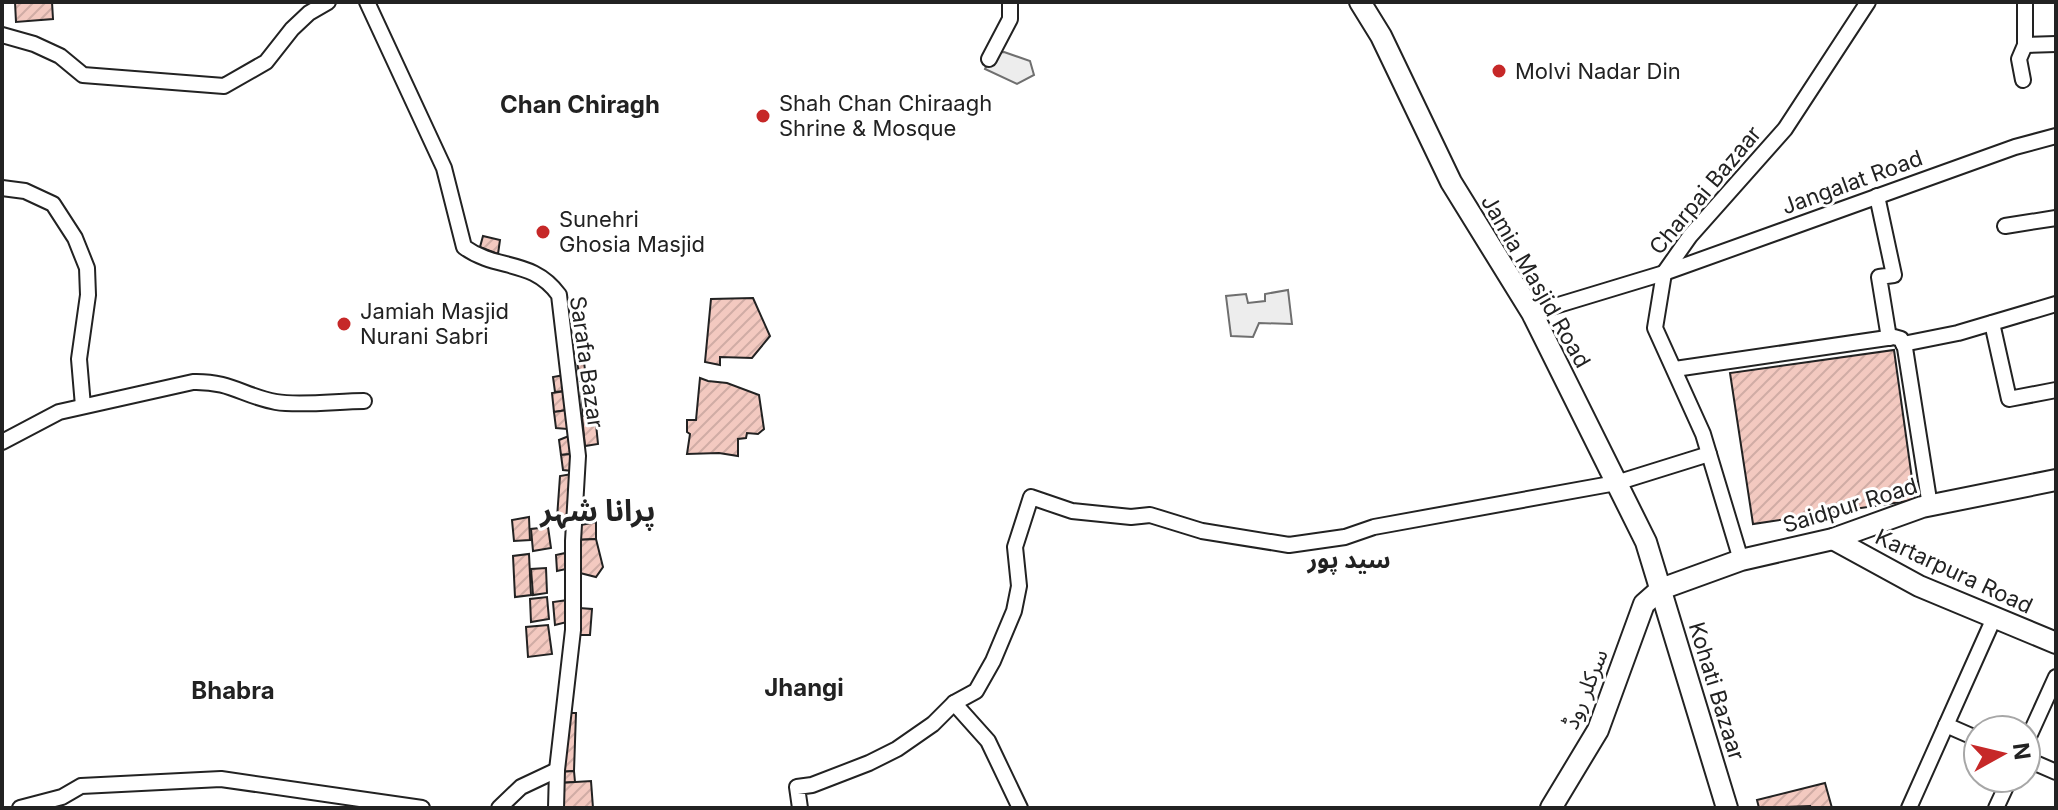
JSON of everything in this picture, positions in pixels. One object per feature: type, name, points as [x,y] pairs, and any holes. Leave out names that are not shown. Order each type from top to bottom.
[{"type":"street","points":[[2,35],[34,44],[60,56],[83,75],[224,86],[266,62],[292,29],[309,13],[328,2]]},
{"type":"street","name":"Sarafa Bazar","points":[[367,2],[444,168],[464,247],[479,258],[515,265],[549,280],[559,295],[578,456],[573,541],[573,630],[557,770],[556,808]]},
{"type":"street","points":[[989,59],[1010,19],[1010,2]]},
{"type":"street","name":"Jamia Masjid Road","points":[[1360,2],[1381,36],[1451,182],[1532,313],[1646,542],[1661,589]]},
{"type":"street","name":"Charpai Bazaar","points":[[1741,560],[1709,454],[1677,372],[1655,328],[1664,273],[1690,236],[1785,129],[1868,2]]},
{"type":"street","points":[[2023,80],[2019,59],[2025,45],[2025,2]]},
{"type":"street","points":[[2025,45],[2056,44]]},
{"type":"street","name":"Jangalat Road","points":[[1532,313],[1664,273],[2015,147],[2056,136]]},
{"type":"street","points":[[2,188],[25,191],[53,204],[75,238],[87,268],[88,295],[79,359],[83,406]]},
{"type":"street","points":[[1877,196],[1894,275],[1879,277],[1896,341],[1926,507]]},
{"type":"street","points":[[2005,226],[2056,218]]},
{"type":"street","points":[[1677,372],[1896,341],[1992,323],[2056,304]]},
{"type":"street","points":[[1992,323],[2009,399],[2056,390]]},
{"type":"street","points":[[1677,372],[1897,345],[1926,507]]},
{"type":"street","points":[[2,442],[59,412],[162,387],[203,381],[229,385],[278,402],[364,401]]},
{"type":"street","points":[[800,808],[797,787],[842,774],[897,749],[933,724],[954,703],[976,691],[993,661],[1014,611],[1019,586],[1015,547],[1031,497],[1072,511],[1131,517],[1150,515],[1202,531],[1289,545],[1345,537],[1374,527],[1616,483],[1709,454]]},
{"type":"street","name":"Saidpur Road","points":[[1661,589],[1741,560],[1833,539],[1926,507],[2056,480]]},
{"type":"street","name":"Kartarpura Road","points":[[1833,539],[1919,586],[2056,643]]},
{"type":"street","name":"سرکلر روڈ","points":[[1551,808],[1598,730],[1644,604],[1661,589]]},
{"type":"street","name":"Kohati Bazaar","points":[[1661,589],[1727,808]]},
{"type":"street","points":[[1909,808],[1994,618]]},
{"type":"street","points":[[2039,714],[2056,677]]},
{"type":"street","points":[[954,703],[988,741],[1020,808]]},
{"type":"street","points":[[1946,725],[1962,732]]},
{"type":"street","points":[[499,808],[521,787],[557,770]]},
{"type":"street","points":[[20,808],[65,802],[81,786],[221,779],[422,808]]},
{"type":"shaded area","points":[[1004,52],[1030,61],[1034,75],[1017,84],[985,69],[992,53]]},
{"type":"shaded area","points":[[1288,290],[1292,324],[1259,323],[1253,337],[1231,336],[1226,296],[1246,294],[1248,303],[1265,301],[1265,294]]},
{"type":"building","points":[[15,2],[52,2],[53,19],[16,22]]},
{"type":"building","points":[[483,236],[500,240],[498,254],[480,247]]},
{"type":"building","points":[[753,298],[770,336],[752,358],[720,357],[720,365],[705,362],[711,299]]},
{"type":"building","points":[[1894,350],[1915,500],[1753,524],[1730,373]]},
{"type":"building","points":[[577,361],[584,361],[586,381],[580,381]]},
{"type":"building","points":[[564,375],[564,391],[555,392],[553,377]]},
{"type":"building","points":[[700,378],[727,383],[759,395],[764,429],[758,434],[747,433],[746,438],[738,439],[738,456],[687,454],[690,434],[687,432],[687,420],[696,420]]},
{"type":"building","points":[[588,389],[592,413],[583,415],[581,390]]},
{"type":"building","points":[[566,391],[567,410],[554,412],[552,393]]},
{"type":"building","points":[[567,410],[567,429],[556,428],[554,412]]},
{"type":"building","points":[[595,414],[598,444],[585,446],[582,416]]},
{"type":"building","points":[[569,436],[571,454],[561,455],[559,440]]},
{"type":"building","points":[[571,454],[572,471],[563,470],[561,455]]},
{"type":"building","points":[[572,474],[568,520],[557,518],[560,476]]},
{"type":"building","points":[[529,517],[530,540],[514,541],[512,520]]},
{"type":"building","points":[[596,522],[596,539],[576,540],[576,526]]},
{"type":"building","points":[[548,527],[551,548],[533,551],[531,529]]},
{"type":"building","points":[[596,539],[603,567],[596,577],[572,571],[576,540]]},
{"type":"building","points":[[565,553],[566,569],[557,571],[556,555]]},
{"type":"building","points":[[529,554],[531,595],[515,597],[513,556]]},
{"type":"building","points":[[546,568],[547,593],[533,595],[531,569]]},
{"type":"building","points":[[547,597],[549,619],[531,622],[530,599]]},
{"type":"building","points":[[568,600],[567,622],[555,625],[553,602]]},
{"type":"building","points":[[579,608],[592,609],[590,635],[577,635]]},
{"type":"building","points":[[548,625],[552,654],[528,657],[526,627]]},
{"type":"building","points":[[564,713],[576,713],[574,771],[559,772]]},
{"type":"building","points":[[574,771],[575,782],[560,783],[559,772]]},
{"type":"building","points":[[591,781],[593,808],[562,808],[560,783]]},
{"type":"building","points":[[1825,783],[1832,808],[1759,808],[1757,800]]},
{"type":"place","name":"Molvi Nadar Din","points":[[1499,71]]},
{"type":"place","name":"Shah Chan Chiraagh Shrine & Mosque","points":[[763,116]]},
{"type":"place","name":"Sunehri Ghosia Masjid","points":[[543,232]]},
{"type":"place","name":"Jamiah Masjid Nurani Sabri","points":[[344,324]]},
{"type":"district","name":"Chan Chiragh","points":[[580,104]]},
{"type":"district","name":"پرانا شہر","points":[[598,510]]},
{"type":"district","name":"سید پور","points":[[1349,559]]},
{"type":"district","name":"Jhangi","points":[[804,687]]},
{"type":"district","name":"Bhabra","points":[[233,690]]}]
